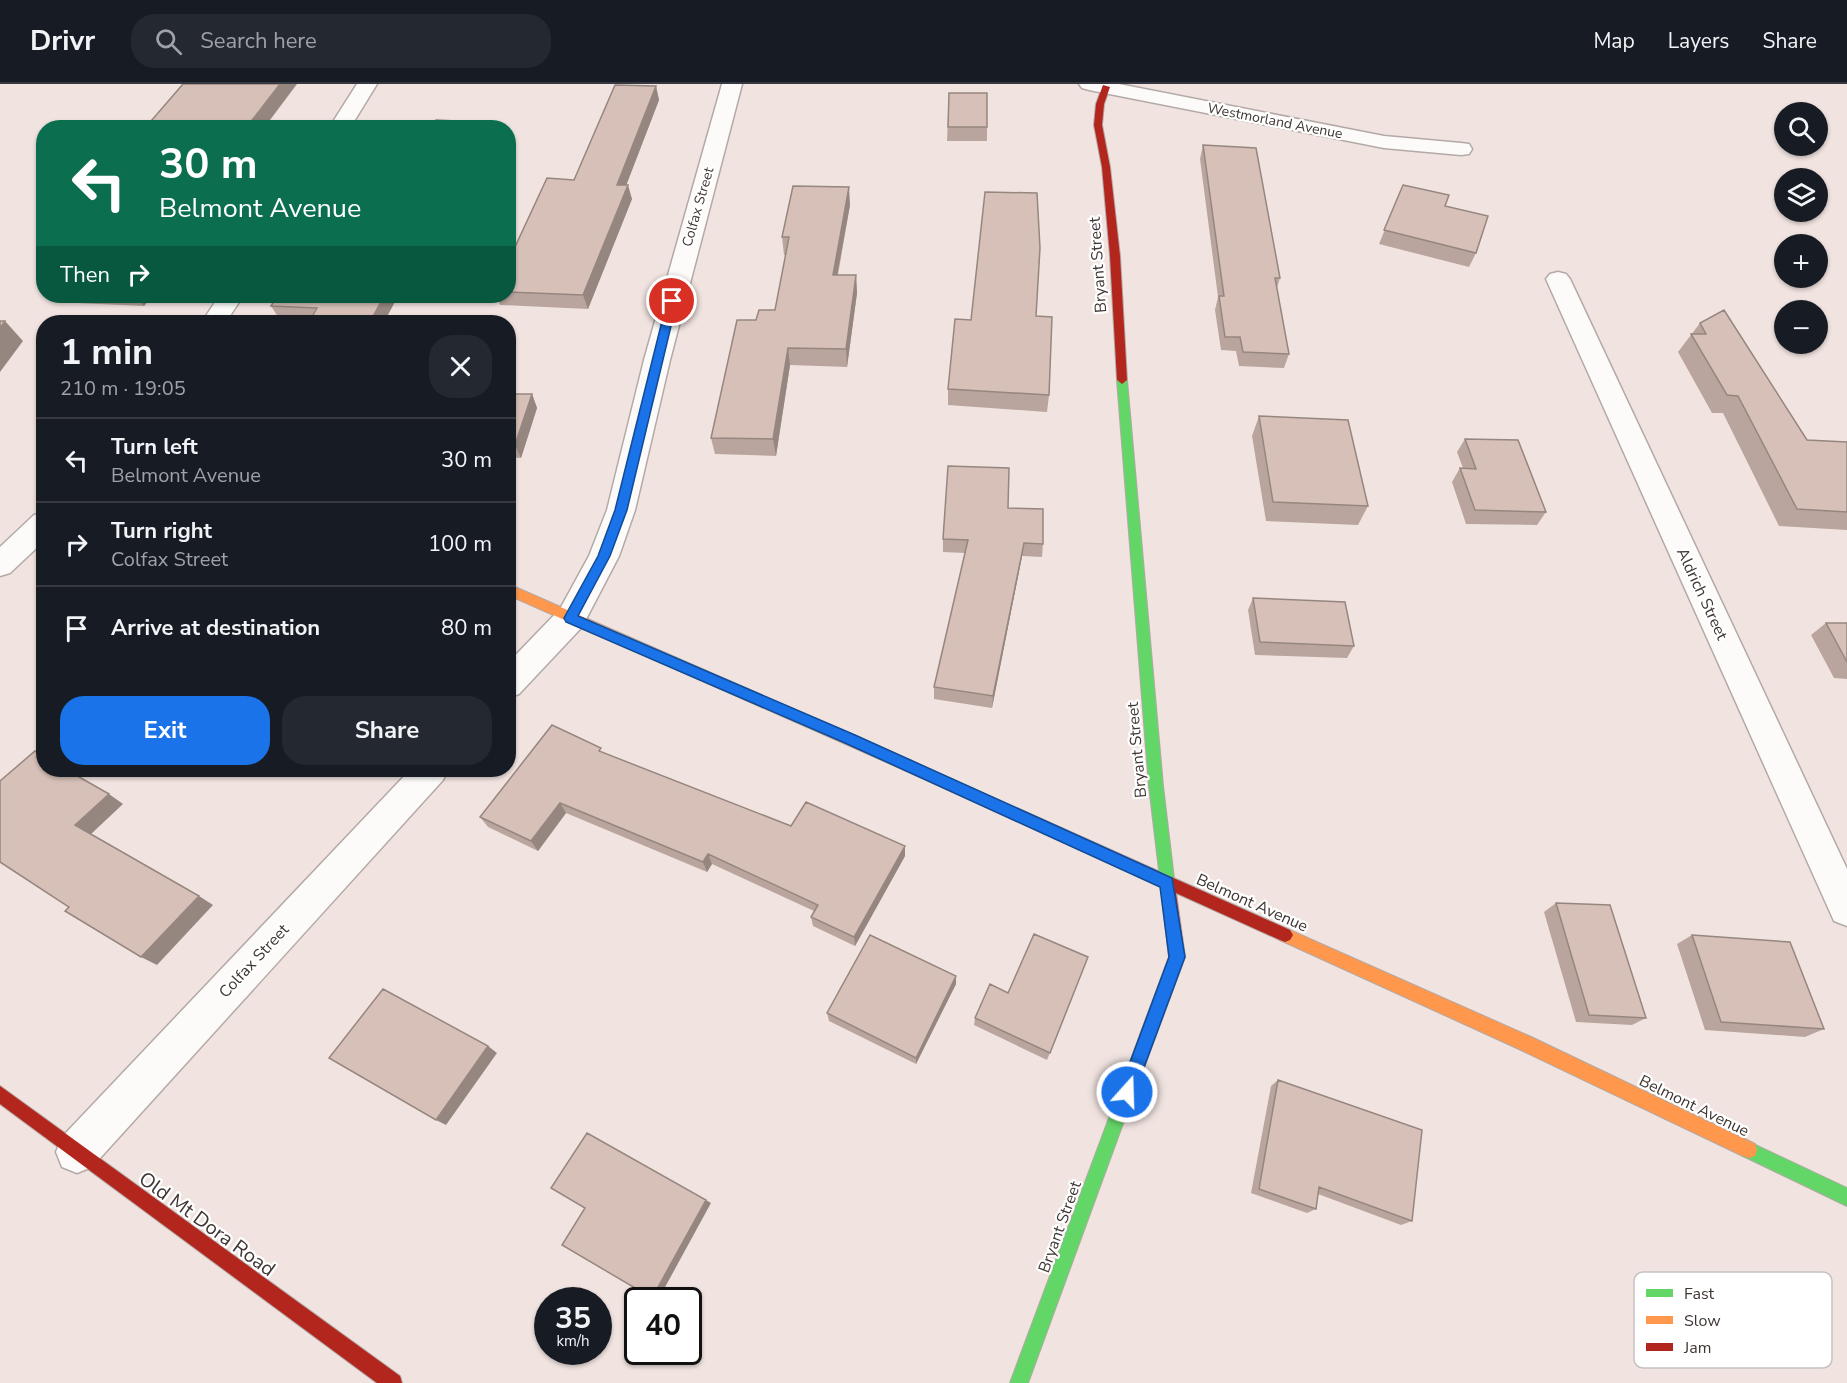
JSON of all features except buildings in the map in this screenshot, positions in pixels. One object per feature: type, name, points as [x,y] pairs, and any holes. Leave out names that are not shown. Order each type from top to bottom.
[{"type":"street","points":[[344,120],[367,84]]},
{"type":"street","name":"Colfax Street","points":[[516,676],[571,618],[604,556],[621,510],[668,316],[732,84]]},
{"type":"street","name":"Westmorland Avenue","points":[[1098,86],[1354,137],[1461,149]]},
{"type":"street","name":"Bryant Street","points":[[1020,1383],[1177,957],[1156,786],[1123,391],[1115,256],[1106,167],[1098,125],[1100,104],[1098,86]]},
{"type":"street","name":"Aldrich Street","points":[[1558,279],[1847,909]]},
{"type":"street","points":[[0,565],[36,531]]},
{"type":"street","name":"Belmont Avenue","points":[[516,593],[850,739],[1525,1043],[1847,1197]]},
{"type":"street","name":"Colfax Street","points":[[77,1152],[424,777]]},
{"type":"street","name":"Old Mt Dora Road","points":[[0,1094],[393,1383]]},
{"type":"traffic: fast","points":[[1122,380],[1156,786],[1168,887]]},
{"type":"traffic: fast","points":[[1019,1383],[1120,1110]]},
{"type":"traffic: fast","points":[[1749,1150],[1847,1197]]},
{"type":"traffic: slow","points":[[516,593],[907,765]]},
{"type":"traffic: slow","points":[[1285,935],[1525,1043],[1749,1150]]},
{"type":"traffic: jam","points":[[1106,87],[1100,104],[1098,125],[1106,167],[1115,256],[1122,380]]},
{"type":"traffic: jam","points":[[907,765],[1285,935]]},
{"type":"traffic: jam","points":[[1120,1110],[1177,957],[1168,887]]},
{"type":"traffic: jam","points":[[0,1094],[393,1383]]},
{"type":"route","points":[[672,301],[621,510],[604,556],[571,618],[850,739],[1167,883],[1177,957],[1127,1092]]}]
